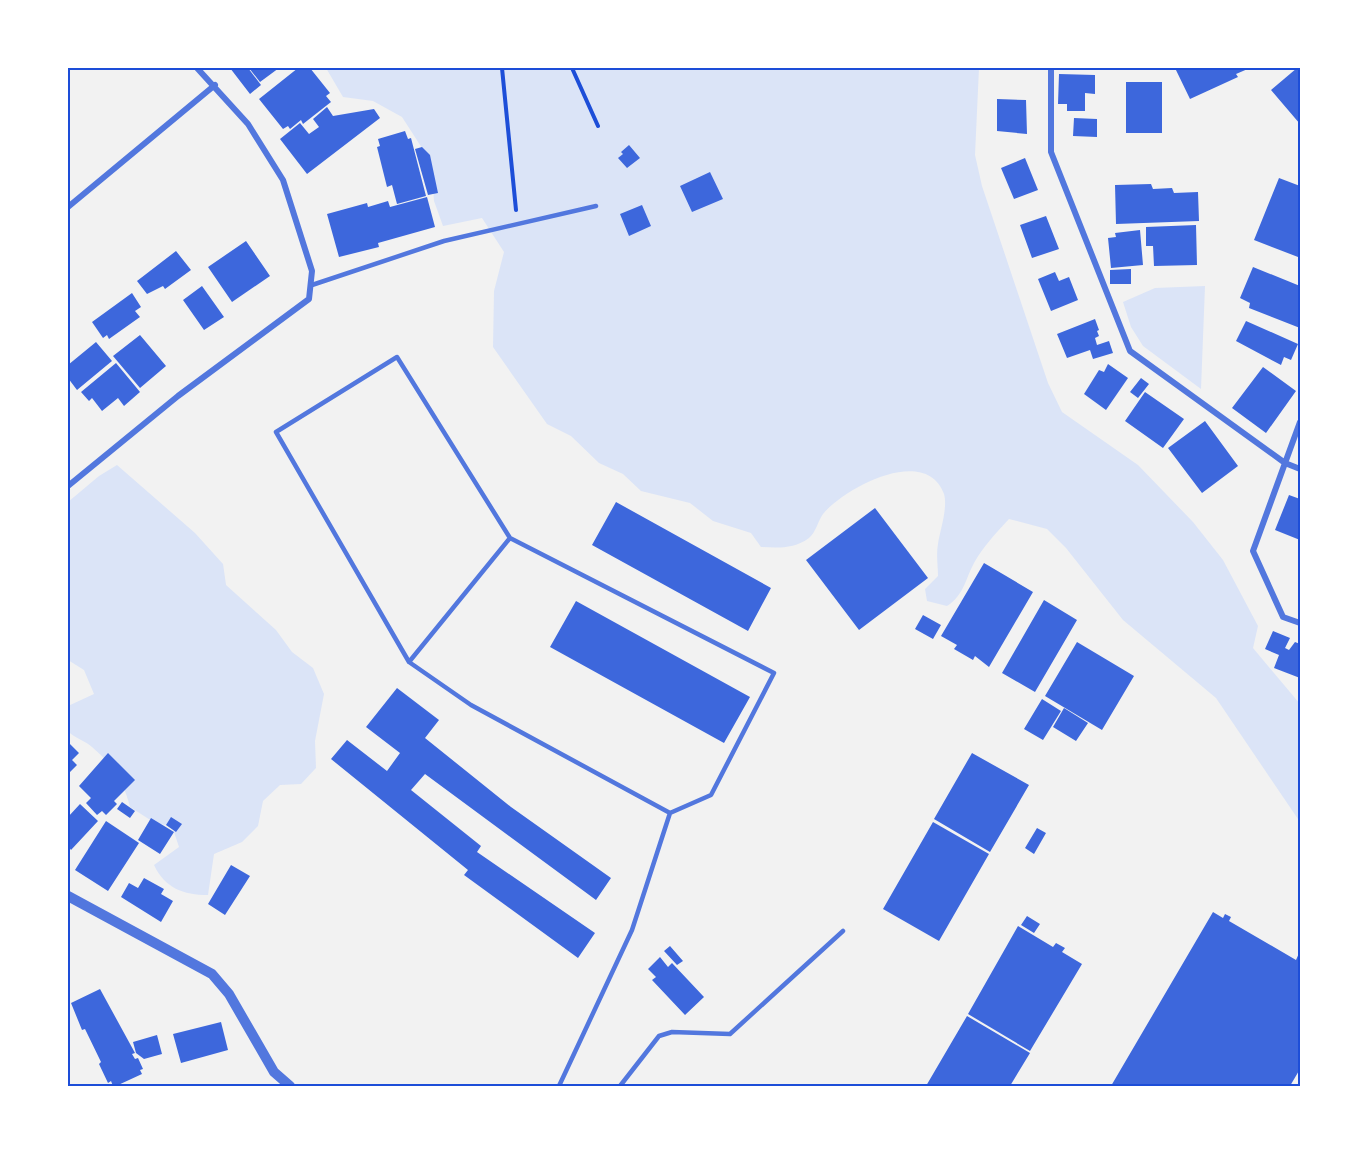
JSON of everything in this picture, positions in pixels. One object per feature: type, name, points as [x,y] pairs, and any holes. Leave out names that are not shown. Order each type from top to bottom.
[{"type":"street","points":[[68,486],[178,396],[309,299],[312,271],[283,180],[248,124],[215,85],[197,68]]},
{"type":"street","points":[[1051,68],[1051,152],[1130,351],[1285,463],[1300,469]]},
{"type":"street","points":[[68,207],[215,85]]},
{"type":"street","points":[[1300,422],[1253,551],[1283,616],[1300,623]]},
{"type":"street","points":[[68,896],[212,974],[229,994],[274,1072],[290,1086]]},
{"type":"lane","points":[[312,285],[444,241],[596,206]]},
{"type":"lane","points":[[559,1086],[632,930],[670,813],[711,795],[774,673],[510,537],[398,357],[276,432],[409,662],[471,705],[670,813]]},
{"type":"lane","points":[[409,662],[510,537]]},
{"type":"lane","points":[[620,1086],[659,1036],[672,1032],[730,1034],[843,931]]},
{"type":"path","points":[[502,68],[517,223]]},
{"type":"path","points":[[572,68],[598,126]]},
{"type":"shaded area","points":[[326,68],[979,68],[975,155],[982,186],[1048,383],[1062,412],[1138,465],[1193,522],[1223,560],[1258,626],[1253,648],[1300,704],[1300,822],[1216,698],[1123,620],[1066,548],[1047,529],[1009,519],[981,551],[961,592],[947,606],[927,601],[925,589],[938,576],[937,548],[944,512],[944,494],[934,479],[920,472],[885,475],[848,493],[823,514],[811,536],[803,542],[786,547],[761,547],[751,533],[713,521],[690,503],[641,491],[623,474],[599,463],[571,436],[547,424],[493,347],[494,291],[504,252],[482,218],[443,226],[434,201],[431,162],[402,117],[373,101],[343,97]]},
{"type":"shaded area","points":[[1205,286],[1201,389],[1143,346],[1131,327],[1123,302],[1155,288]]},
{"type":"shaded area","points":[[117,465],[195,533],[223,564],[226,585],[276,630],[292,652],[313,668],[324,694],[315,741],[316,768],[301,784],[280,785],[263,801],[258,826],[242,842],[214,854],[208,895],[191,894],[176,889],[158,873],[154,865],[179,847],[172,826],[155,823],[130,807],[121,782],[106,760],[92,747],[68,731],[68,706],[94,694],[84,670],[68,660],[68,502],[99,476]]},
{"type":"building","points":[[230,68],[248,68],[261,85],[250,94]]},
{"type":"building","points":[[249,68],[279,68],[260,82]]},
{"type":"building","points":[[298,68],[310,68],[330,93],[326,96],[331,102],[303,124],[301,120],[290,129],[288,126],[283,129],[259,99]]},
{"type":"building","points":[[1175,68],[1250,68],[1236,74],[1238,77],[1190,99]]},
{"type":"building","points":[[1297,68],[1300,68],[1300,124],[1271,90]]},
{"type":"building","points":[[1059,74],[1095,75],[1095,94],[1085,93],[1085,111],[1067,111],[1067,104],[1058,104]]},
{"type":"building","points":[[1126,82],[1162,82],[1162,133],[1126,133]]},
{"type":"building","points":[[997,99],[1026,100],[1027,134],[997,131]]},
{"type":"building","points":[[327,107],[333,116],[374,109],[380,118],[307,174],[280,139],[300,123],[309,134],[319,127],[313,119]]},
{"type":"building","points":[[1074,118],[1097,119],[1097,137],[1073,136]]},
{"type":"building","points":[[405,131],[408,139],[411,138],[426,196],[397,204],[392,185],[387,187],[377,147],[380,146],[378,139]]},
{"type":"building","points":[[629,145],[640,158],[627,168],[618,158]]},
{"type":"building","points":[[422,147],[430,155],[438,193],[428,195],[415,149]]},
{"type":"building","points":[[1025,158],[1038,190],[1014,199],[1001,168]]},
{"type":"building","points":[[710,172],[723,199],[692,212],[680,186]]},
{"type":"building","points":[[1279,178],[1300,186],[1300,250],[1298,257],[1254,240]]},
{"type":"building","points":[[1151,184],[1153,189],[1172,188],[1174,193],[1198,192],[1199,221],[1116,224],[1115,185]]},
{"type":"building","points":[[427,197],[435,227],[378,243],[379,247],[339,257],[327,214],[367,203],[368,207],[388,201],[390,207]]},
{"type":"building","points":[[642,205],[651,226],[629,236],[620,214]]},
{"type":"building","points":[[1046,216],[1059,249],[1032,258],[1020,225]]},
{"type":"building","points":[[1196,225],[1197,265],[1154,266],[1153,246],[1146,246],[1146,227]]},
{"type":"building","points":[[1140,230],[1143,265],[1111,268],[1108,238],[1116,237],[1115,233]]},
{"type":"building","points":[[246,241],[270,276],[232,302],[208,267]]},
{"type":"building","points":[[176,251],[191,270],[165,289],[163,286],[147,294],[137,281]]},
{"type":"building","points":[[1253,267],[1300,286],[1300,328],[1249,308],[1250,303],[1240,298]]},
{"type":"building","points":[[1131,269],[1131,284],[1110,284],[1110,270]]},
{"type":"building","points":[[1055,272],[1059,281],[1069,277],[1078,300],[1051,311],[1038,279]]},
{"type":"building","points":[[202,286],[224,317],[204,330],[183,300]]},
{"type":"building","points":[[132,293],[141,307],[135,311],[140,317],[109,339],[107,335],[103,338],[92,322]]},
{"type":"building","points":[[1095,319],[1099,330],[1097,331],[1099,336],[1095,338],[1097,345],[1109,341],[1113,353],[1093,359],[1090,350],[1067,358],[1057,334]]},
{"type":"building","points":[[1246,321],[1298,344],[1291,360],[1284,357],[1281,365],[1236,341]]},
{"type":"building","points":[[140,335],[166,366],[140,388],[113,356]]},
{"type":"building","points":[[96,342],[112,361],[77,390],[68,378],[68,365]]},
{"type":"building","points":[[116,363],[140,392],[124,406],[118,398],[102,411],[92,398],[89,401],[81,392]]},
{"type":"building","points":[[1108,364],[1128,378],[1106,410],[1084,394],[1099,370],[1104,372]]},
{"type":"building","points":[[1263,367],[1296,391],[1266,433],[1232,408]]},
{"type":"building","points":[[1141,378],[1149,384],[1138,398],[1130,392]]},
{"type":"building","points":[[1145,392],[1184,419],[1163,448],[1125,421]]},
{"type":"building","points":[[1205,421],[1238,466],[1202,493],[1168,448]]},
{"type":"building","points":[[1289,495],[1300,499],[1300,540],[1275,530]]},
{"type":"building","points":[[616,502],[771,588],[748,631],[592,545]]},
{"type":"building","points":[[875,508],[928,578],[859,630],[806,560]]},
{"type":"building","points":[[984,563],[1033,592],[989,667],[975,656],[973,660],[954,649],[957,645],[941,636]]},
{"type":"building","points":[[1044,600],[1077,620],[1035,692],[1002,673]]},
{"type":"building","points":[[576,601],[750,697],[724,743],[550,647]]},
{"type":"building","points":[[923,615],[941,625],[933,639],[915,629]]},
{"type":"building","points":[[1273,631],[1290,638],[1285,648],[1289,650],[1295,642],[1300,644],[1300,678],[1274,668],[1279,655],[1265,649]]},
{"type":"building","points":[[1077,642],[1134,676],[1102,730],[1045,696]]},
{"type":"building","points":[[397,688],[439,720],[425,738],[511,807],[611,878],[596,900],[425,774],[411,790],[481,846],[477,852],[595,933],[578,958],[464,875],[468,870],[331,759],[347,740],[387,771],[400,753],[366,727]]},
{"type":"building","points":[[1042,699],[1061,711],[1043,740],[1024,729]]},
{"type":"building","points":[[1064,708],[1088,723],[1076,741],[1053,727]]},
{"type":"building","points":[[68,742],[79,753],[72,760],[77,765],[68,774]]},
{"type":"building","points":[[108,753],[135,780],[114,801],[117,804],[106,815],[102,811],[97,815],[86,803],[91,798],[79,786]]},
{"type":"building","points":[[972,753],[1029,785],[990,852],[934,819]]},
{"type":"building","points":[[122,802],[135,811],[130,818],[117,809]]},
{"type":"building","points":[[80,804],[98,821],[71,850],[68,846],[68,817]]},
{"type":"building","points":[[171,817],[182,824],[176,832],[166,825]]},
{"type":"building","points":[[151,818],[174,832],[160,854],[138,840]]},
{"type":"building","points":[[106,821],[139,843],[108,891],[75,870]]},
{"type":"building","points":[[933,822],[989,854],[939,941],[883,909]]},
{"type":"building","points":[[1037,828],[1046,833],[1034,854],[1025,848]]},
{"type":"building","points":[[231,865],[250,876],[225,915],[208,904]]},
{"type":"building","points":[[144,878],[164,889],[161,894],[173,901],[161,922],[121,897],[129,883],[138,888]]},
{"type":"building","points":[[1213,912],[1223,918],[1225,914],[1231,917],[1229,921],[1296,960],[1300,951],[1300,1069],[1290,1086],[1111,1086]]},
{"type":"building","points":[[1027,916],[1040,924],[1034,933],[1021,925]]},
{"type":"building","points":[[1018,926],[1053,947],[1056,943],[1065,948],[1062,952],[1082,964],[1030,1051],[968,1014]]},
{"type":"building","points":[[670,946],[683,961],[677,965],[664,951]]},
{"type":"building","points":[[660,957],[668,967],[672,963],[704,997],[685,1015],[652,980],[656,977],[648,969]]},
{"type":"building","points":[[100,989],[135,1053],[132,1054],[135,1059],[138,1058],[143,1069],[140,1070],[142,1074],[116,1086],[113,1086],[111,1081],[108,1083],[99,1064],[101,1062],[85,1029],[82,1030],[71,1003]]},
{"type":"building","points":[[967,1016],[1030,1053],[1010,1086],[926,1086]]},
{"type":"building","points":[[221,1022],[228,1050],[181,1063],[173,1034]]},
{"type":"building","points":[[157,1035],[162,1054],[144,1059],[136,1053],[133,1042]]}]
